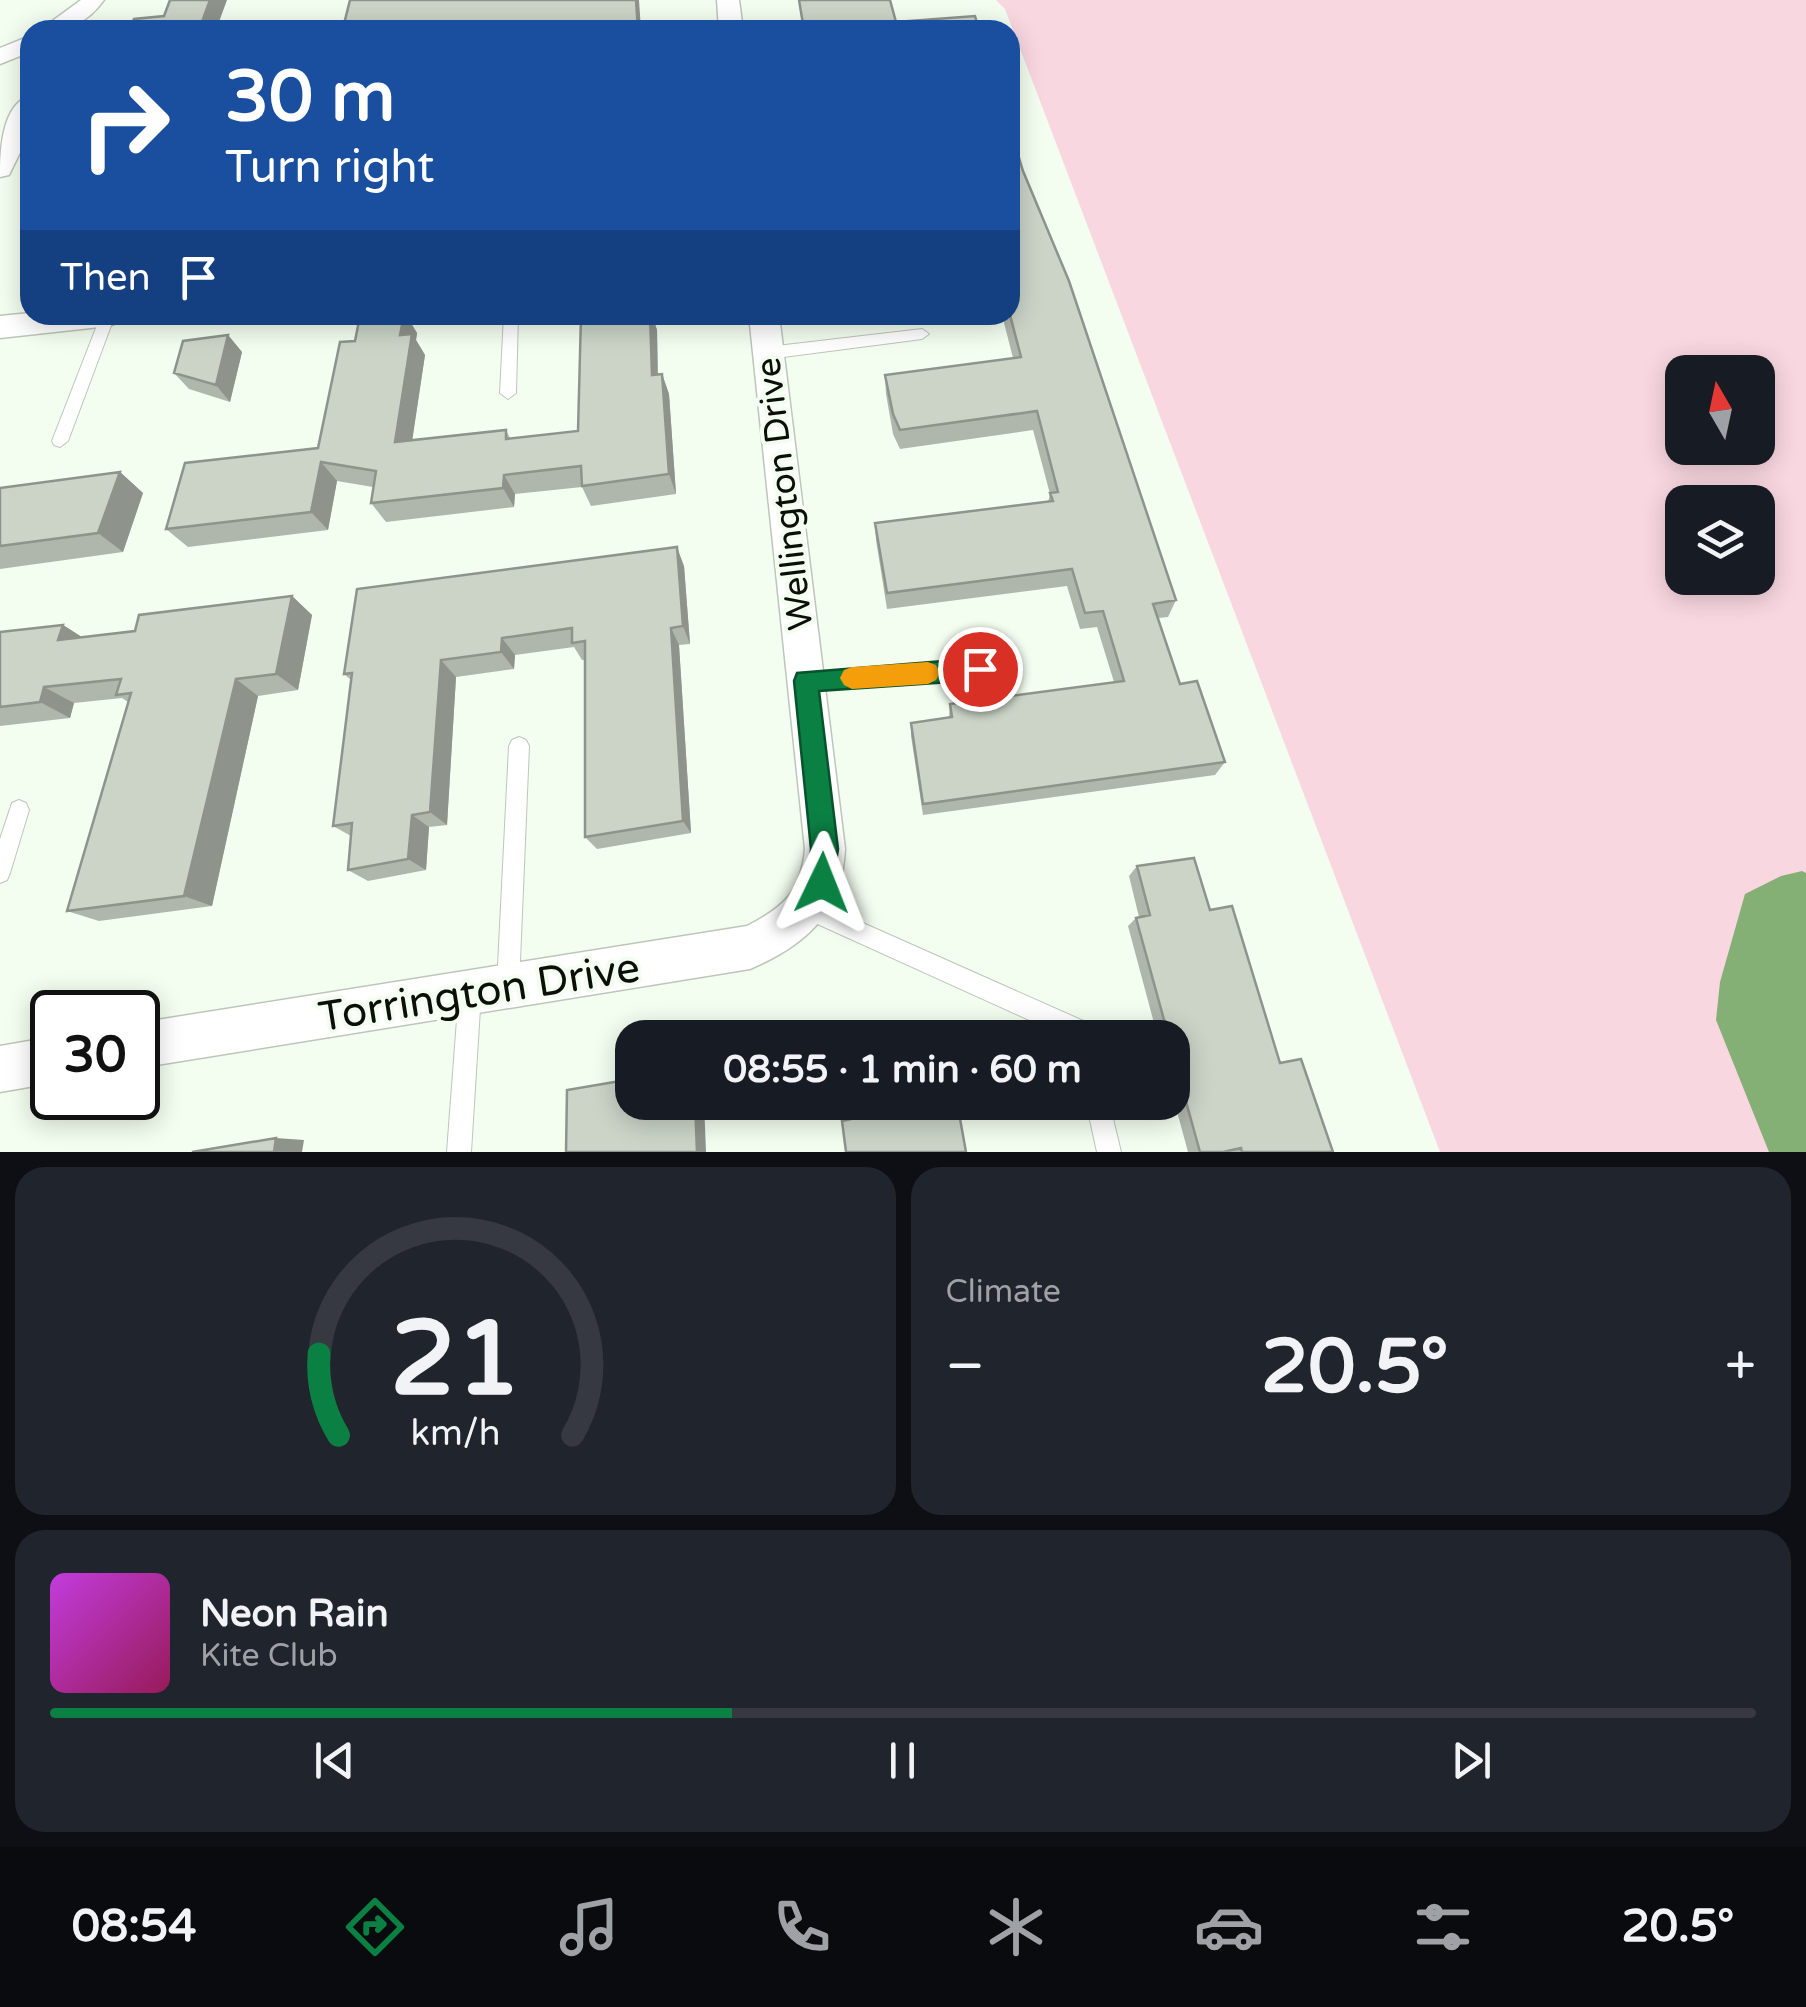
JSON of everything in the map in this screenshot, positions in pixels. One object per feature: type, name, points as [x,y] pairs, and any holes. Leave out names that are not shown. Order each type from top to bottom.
[{"type":"street","points":[[70,20],[92,0]]},
{"type":"street","points":[[0,170],[20,126]]},
{"type":"street","name":"Wellington Drive","points":[[765,325],[825,861],[818,896],[810,910]]},
{"type":"street","name":"Torrington Drive","points":[[160,1042],[750,947],[786,929],[810,910]]},
{"type":"street","points":[[0,1069],[30,1064]]},
{"type":"lane","points":[[60,441],[105,325]]},
{"type":"lane","points":[[508,393],[511,325]]},
{"type":"lane","points":[[768,353],[922,334]]},
{"type":"lane","points":[[806,681],[980,669]]},
{"type":"lane","points":[[460,1152],[489,989],[518,746]]},
{"type":"lane","points":[[0,873],[19,810]]},
{"type":"lane","points":[[810,910],[1055,1020]]},
{"type":"lane","points":[[1101,1120],[1109,1152]]},
{"type":"shaded area","points":[[996,0],[1806,0],[1806,1152],[1440,1152],[1020,48],[1020,20],[1009,20]]},
{"type":"shaded area","points":[[1806,873],[1806,1152],[1769,1152],[1716,1020],[1720,982],[1745,894],[1781,876]]},
{"type":"building","points":[[170,0],[210,0],[203,20],[134,20],[164,16]]},
{"type":"building","points":[[350,0],[636,0],[637,20],[345,20]]},
{"type":"building","points":[[799,0],[890,0],[895,20],[802,20]]},
{"type":"building","points":[[975,16],[976,20],[922,20]]},
{"type":"building","points":[[1020,161],[1069,281],[1176,600],[1153,604],[1180,684],[1197,681],[1225,762],[923,804],[911,723],[952,717],[950,704],[1124,681],[1103,611],[1085,613],[1072,569],[887,593],[875,523],[1053,501],[1050,493],[1058,492],[1037,411],[900,430],[885,375],[1021,357],[1013,325],[1020,325]]},
{"type":"building","points":[[358,325],[402,325],[400,335],[412,334],[395,442],[506,430],[506,439],[578,431],[581,325],[650,325],[652,375],[662,374],[669,474],[582,486],[581,466],[504,475],[503,488],[371,503],[376,471],[321,462],[311,512],[166,529],[185,463],[318,448],[340,342],[355,341]]},
{"type":"building","points":[[228,335],[216,385],[174,373],[183,341]]},
{"type":"building","points":[[120,472],[98,533],[0,546],[0,488]]},
{"type":"building","points":[[677,547],[683,626],[671,628],[683,821],[585,837],[585,641],[572,643],[572,628],[502,638],[501,652],[441,660],[430,812],[412,815],[408,859],[348,870],[352,823],[333,826],[352,673],[344,674],[357,589]]},
{"type":"building","points":[[292,596],[276,674],[236,679],[184,896],[67,911],[131,693],[116,695],[121,679],[44,687],[40,702],[0,707],[0,632],[63,625],[58,640],[135,631],[139,615]]},
{"type":"building","points":[[1194,858],[1210,910],[1232,906],[1280,1063],[1301,1059],[1333,1152],[1242,1152],[1241,1148],[1200,1152],[1190,1116],[1190,1020],[1164,1020],[1136,918],[1150,915],[1137,866]]},
{"type":"building","points":[[615,1082],[615,1120],[696,1120],[697,1152],[566,1152],[567,1090]]},
{"type":"building","points":[[960,1120],[966,1152],[846,1152],[842,1121]]},
{"type":"building","points":[[276,1138],[274,1152],[192,1152]]},
{"type":"slow traffic","points":[[852,678],[928,673]]},
{"type":"route","points":[[822,883],[825,849],[806,681],[980,669]]}]
